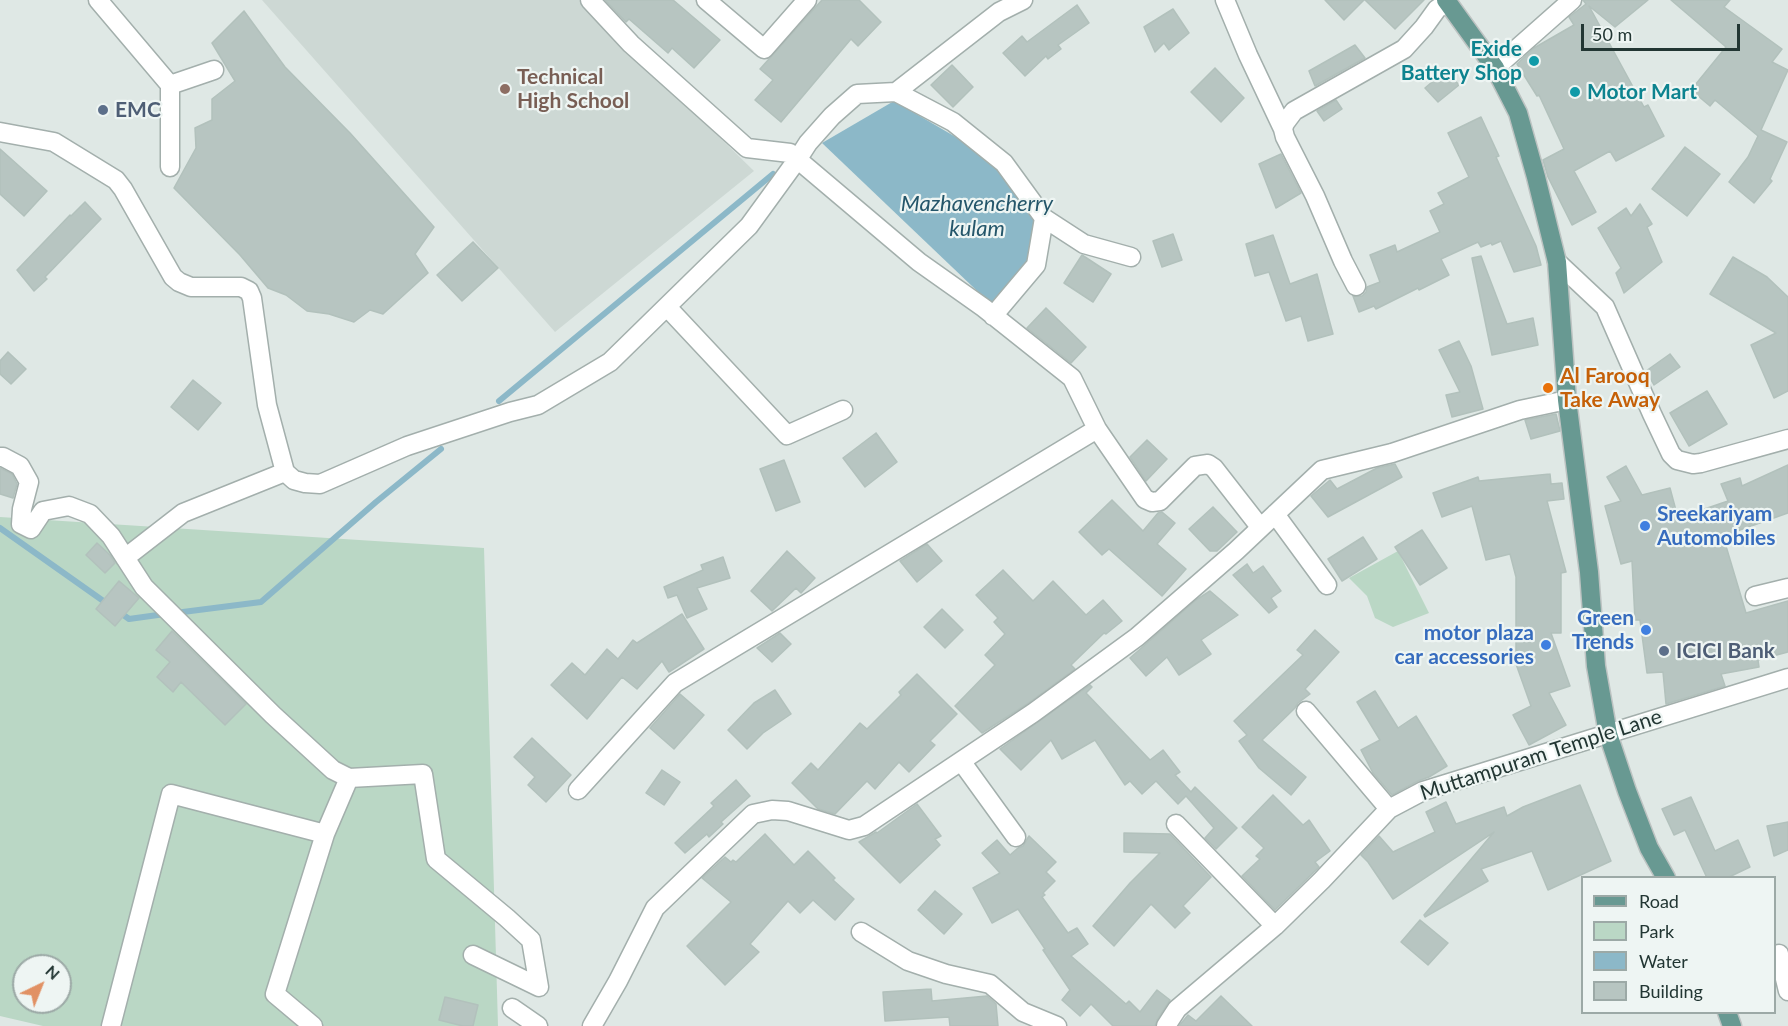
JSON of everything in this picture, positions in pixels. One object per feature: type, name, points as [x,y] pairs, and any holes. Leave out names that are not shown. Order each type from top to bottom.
[{"type":"main road","points":[[1447,1],[1495,68],[1518,113],[1536,177],[1557,262],[1567,400],[1589,572],[1596,666],[1608,734],[1649,848],[1665,876]]},
{"type":"street","points":[[98,0],[170,85],[170,167]]},
{"type":"street","points":[[590,0],[631,44],[747,147],[790,153],[919,262],[993,315],[1072,378],[1097,429],[1145,499],[1152,502],[1160,501],[1195,466],[1208,464],[1214,468],[1260,527]]},
{"type":"street","points":[[706,0],[764,49],[807,0]]},
{"type":"street","points":[[896,92],[999,12],[1023,0]]},
{"type":"street","points":[[1225,0],[1285,137],[1356,286]]},
{"type":"street","points":[[1495,68],[1572,0]]},
{"type":"street","points":[[1283,129],[1288,116],[1294,111],[1404,49],[1437,9],[1447,1]]},
{"type":"street","points":[[170,85],[214,70]]},
{"type":"street","points":[[0,132],[54,142],[116,180],[173,277],[179,282],[191,287],[241,287],[249,291],[252,298],[267,405],[285,472],[294,480],[304,483],[320,484],[407,446],[537,405],[610,362],[749,226],[808,143],[832,116],[857,94],[896,92],[953,122],[1004,164],[1044,218],[1084,244],[1131,257]]},
{"type":"street","points":[[993,315],[1036,265],[1044,218]]},
{"type":"street","points":[[1557,262],[1605,307],[1652,414],[1671,454],[1677,460],[1693,464],[1701,463],[1788,438]]},
{"type":"street","points":[[667,307],[787,435],[843,410]]},
{"type":"street","points":[[592,1026],[655,908],[753,814],[780,810],[849,830],[864,826],[1033,713],[1137,636],[1236,551],[1322,470],[1392,453],[1520,410],[1567,400]]},
{"type":"street","points":[[578,790],[675,683],[1097,429]]},
{"type":"street","points":[[0,457],[20,466],[29,482],[22,509],[21,524],[32,529],[43,512],[69,506],[90,514],[111,536],[144,587],[273,716],[333,770],[349,778],[423,774],[436,859],[531,940],[539,987],[473,955]]},
{"type":"street","points":[[125,558],[183,513],[285,472]]},
{"type":"street","points":[[1275,514],[1327,585]]},
{"type":"street","points":[[1755,596],[1788,588]]},
{"type":"street","name":"Muttampuram Temple Lane","points":[[1166,1026],[1177,1009],[1275,926],[1389,808],[1423,791],[1788,678]]},
{"type":"street","points":[[1306,711],[1389,808]]},
{"type":"street","points":[[961,761],[1016,837]]},
{"type":"street","points":[[313,1026],[275,994],[325,834],[349,778]]},
{"type":"street","points":[[111,1026],[171,794],[325,834]]},
{"type":"street","points":[[1176,824],[1275,926]]},
{"type":"street","points":[[861,932],[908,961],[946,974],[990,984],[1023,1012],[1057,1026]]},
{"type":"street","points":[[1779,954],[1788,992]]},
{"type":"street","points":[[512,1008],[538,1026]]},
{"type":"shaded area","name":"Technical High School","points":[[262,0],[579,0],[754,171],[555,332]]},
{"type":"green space","points":[[0,517],[484,548],[498,1026],[43,1026],[0,1016]]},
{"type":"green space","points":[[1398,551],[1429,613],[1393,627],[1375,618],[1367,596],[1349,578]]},
{"type":"water","name":"Mazhavencherry kulam","points":[[894,101],[978,150],[1017,181],[1041,232],[1043,257],[995,308],[822,143]]},
{"type":"building","points":[[605,0],[673,0],[720,40],[694,68],[672,48],[668,53],[629,19],[626,22]]},
{"type":"building","points":[[822,0],[859,0],[881,22],[858,46],[851,39],[781,122],[755,100],[773,80],[760,69]]},
{"type":"building","points":[[1325,0],[1364,0],[1344,20]]},
{"type":"building","points":[[1365,0],[1424,0],[1395,29]]},
{"type":"building","points":[[1583,0],[1648,0],[1615,27],[1589,6],[1644,107],[1648,105],[1664,136],[1616,161],[1610,151],[1574,171],[1596,212],[1572,225],[1548,177],[1543,160],[1564,149],[1539,95],[1537,96],[1517,64],[1534,48],[1574,25],[1569,17],[1586,4]]},
{"type":"building","points":[[1671,0],[1730,0],[1724,7],[1782,49],[1772,62],[1788,70],[1761,130],[1787,142],[1770,179],[1772,181],[1754,203],[1729,182],[1748,157],[1758,136],[1715,100],[1710,106],[1691,90],[1726,47]]},
{"type":"building","points":[[1077,5],[1089,23],[1058,45],[1061,49],[1048,59],[1046,56],[1025,76],[1003,53],[1022,36],[1027,42]]},
{"type":"building","points":[[1173,9],[1189,33],[1169,50],[1164,43],[1155,52],[1144,27]]},
{"type":"building","name":"EMC","points":[[244,11],[285,67],[350,133],[434,227],[415,254],[428,273],[383,314],[370,310],[354,322],[329,314],[307,311],[286,295],[268,288],[240,255],[174,188],[196,148],[195,128],[212,120],[212,99],[235,81],[212,43]]},
{"type":"building","points":[[1355,45],[1365,58],[1315,86],[1309,71]]},
{"type":"building","points":[[952,65],[973,87],[953,107],[931,85]]},
{"type":"building","points":[[1215,68],[1244,98],[1221,122],[1191,92]]},
{"type":"building","points":[[1446,70],[1459,85],[1438,102],[1425,88]]},
{"type":"building","points":[[1336,100],[1342,109],[1324,121],[1317,111]]},
{"type":"building","points":[[1481,117],[1499,156],[1496,157],[1536,246],[1541,265],[1514,272],[1501,241],[1481,247],[1478,242],[1441,259],[1449,275],[1376,309],[1374,306],[1359,312],[1353,296],[1362,296],[1367,287],[1380,282],[1370,255],[1395,245],[1397,252],[1440,232],[1430,211],[1444,204],[1438,193],[1469,177],[1448,133]]},
{"type":"building","points":[[1685,147],[1720,174],[1687,216],[1652,189]]},
{"type":"building","points":[[0,149],[47,191],[24,216],[0,194]]},
{"type":"building","points":[[1281,154],[1301,193],[1276,208],[1259,164]]},
{"type":"building","points":[[85,202],[101,219],[34,291],[17,270]]},
{"type":"building","points":[[1640,204],[1652,224],[1647,227],[1662,262],[1624,293],[1616,273],[1621,268],[1598,228],[1626,208],[1631,216]]},
{"type":"building","points":[[1173,234],[1182,260],[1162,267],[1153,241]]},
{"type":"building","points":[[1273,235],[1290,284],[1317,274],[1333,334],[1308,341],[1301,316],[1286,321],[1269,272],[1255,276],[1246,244]]},
{"type":"building","points":[[473,242],[498,268],[462,301],[437,275]]},
{"type":"building","points":[[1082,255],[1111,274],[1093,302],[1064,283]]},
{"type":"building","points":[[1481,256],[1507,324],[1533,318],[1538,345],[1492,355],[1472,258]]},
{"type":"building","points":[[1733,257],[1767,277],[1788,297],[1788,391],[1774,398],[1751,345],[1776,333],[1710,294]]},
{"type":"building","points":[[1046,308],[1086,347],[1071,363],[1027,328]]},
{"type":"building","points":[[1459,341],[1471,366],[1483,409],[1452,417],[1446,395],[1460,392],[1439,350]]},
{"type":"building","points":[[8,352],[26,369],[11,384],[0,374],[0,361]]},
{"type":"building","points":[[1670,354],[1680,367],[1654,385],[1646,371]]},
{"type":"building","points":[[193,380],[221,403],[198,430],[171,407]]},
{"type":"building","points":[[1707,391],[1727,424],[1689,446],[1670,413]]},
{"type":"building","points":[[1556,414],[1560,431],[1531,439],[1525,420]]},
{"type":"building","points":[[876,433],[897,462],[865,487],[843,458]]},
{"type":"building","points":[[1147,440],[1167,459],[1146,481],[1130,457]]},
{"type":"building","points":[[784,460],[800,502],[776,511],[760,469]]},
{"type":"building","points":[[1395,464],[1402,477],[1328,517],[1311,496],[1330,480],[1337,489],[1377,468]]},
{"type":"building","points":[[1788,465],[1788,513],[1723,536],[1746,613],[1788,601],[1788,652],[1758,660],[1759,667],[1721,674],[1725,686],[1666,704],[1663,672],[1647,673],[1640,620],[1635,620],[1632,561],[1621,564],[1605,506],[1621,501],[1607,477],[1626,466],[1642,495],[1670,488],[1678,518],[1728,501],[1721,484],[1740,478],[1742,486]]},
{"type":"building","points":[[0,468],[12,474],[17,484],[13,498],[0,494]]},
{"type":"building","points":[[1550,474],[1551,484],[1562,483],[1564,499],[1547,501],[1566,572],[1561,573],[1561,633],[1551,633],[1570,686],[1549,693],[1566,725],[1529,745],[1513,715],[1531,706],[1516,664],[1516,577],[1510,554],[1486,560],[1472,506],[1442,517],[1433,493],[1478,477],[1479,481]]},
{"type":"building","points":[[1112,500],[1143,531],[1158,513],[1162,512],[1175,523],[1157,544],[1186,569],[1162,596],[1109,549],[1102,555],[1079,532]]},
{"type":"building","points":[[1213,507],[1237,532],[1217,551],[1210,551],[1189,529]]},
{"type":"building","points":[[1422,530],[1447,568],[1420,585],[1395,547]]},
{"type":"building","points":[[1363,537],[1377,559],[1342,581],[1328,559]]},
{"type":"building","points":[[97,543],[115,563],[105,573],[86,555]]},
{"type":"building","points":[[927,544],[942,561],[917,582],[900,561]]},
{"type":"building","points":[[787,551],[815,578],[801,593],[796,588],[772,611],[751,591]]},
{"type":"building","points":[[723,557],[730,578],[697,588],[707,609],[687,618],[677,595],[668,598],[664,587],[703,570],[701,565]]},
{"type":"building","points":[[1247,564],[1253,573],[1263,566],[1281,591],[1271,598],[1277,607],[1269,613],[1233,575]]},
{"type":"building","points":[[1003,570],[1033,601],[1053,581],[1086,615],[1103,600],[1122,621],[1106,634],[1104,633],[1071,665],[1075,669],[982,733],[955,706],[995,665],[985,655],[1005,634],[994,622],[998,618],[976,595]]},
{"type":"building","points":[[119,581],[139,598],[115,626],[96,609]]},
{"type":"building","points":[[1210,591],[1238,615],[1201,640],[1211,654],[1179,675],[1167,657],[1146,676],[1130,658],[1196,600]]},
{"type":"building","points":[[942,609],[963,630],[945,648],[924,627]]},
{"type":"building","points":[[682,614],[704,649],[669,672],[662,661],[637,689],[622,677],[587,719],[551,685],[572,663],[585,675],[607,649],[618,659],[633,640],[637,643]]},
{"type":"building","points":[[1315,630],[1339,652],[1305,689],[1310,694],[1298,703],[1262,740],[1306,777],[1291,795],[1259,768],[1239,741],[1247,735],[1234,721],[1303,655],[1297,650]]},
{"type":"building","points":[[172,631],[246,704],[225,725],[181,682],[173,692],[157,677],[170,662],[156,650]]},
{"type":"building","points":[[780,633],[791,644],[772,662],[757,648]]},
{"type":"building","points":[[917,674],[957,714],[930,741],[935,745],[909,772],[899,762],[875,789],[867,781],[835,814],[818,809],[792,783],[811,763],[818,770],[860,723],[867,729],[901,695],[899,692]]},
{"type":"building","points":[[1090,685],[1092,687],[1086,693],[1150,760],[1163,750],[1180,772],[1175,775],[1191,792],[1195,787],[1237,828],[1216,849],[1205,838],[1214,828],[1186,796],[1178,804],[1156,781],[1142,794],[1130,781],[1125,785],[1095,740],[1062,759],[1051,740],[1021,770],[1000,749]]},
{"type":"building","points":[[775,690],[791,714],[763,733],[747,749],[728,730],[754,703]]},
{"type":"building","points":[[1375,691],[1398,728],[1416,716],[1447,766],[1392,795],[1373,773],[1361,750],[1380,740],[1357,702]]},
{"type":"building","points":[[680,694],[704,715],[674,749],[650,728]]},
{"type":"building","points":[[532,738],[571,775],[546,802],[528,785],[535,777],[514,757]]},
{"type":"building","points":[[662,770],[680,782],[664,805],[646,793]]},
{"type":"building","points":[[736,780],[750,796],[721,822],[723,824],[709,837],[707,834],[685,853],[675,843],[714,806],[711,803]]},
{"type":"building","points":[[1580,785],[1611,861],[1548,890],[1532,851],[1481,869],[1488,881],[1425,917],[1424,915],[1494,832],[1393,899],[1361,855],[1379,836],[1393,852],[1435,832],[1426,812],[1446,802],[1456,824],[1504,807],[1507,816],[1523,807]]},
{"type":"building","points":[[1273,795],[1303,825],[1309,820],[1330,851],[1315,862],[1319,867],[1275,910],[1242,876],[1260,859],[1256,856],[1264,848],[1242,827]]},
{"type":"building","points":[[1691,797],[1715,851],[1738,840],[1750,867],[1731,876],[1706,876],[1685,830],[1674,835],[1662,809]]},
{"type":"building","points":[[917,804],[941,836],[935,839],[940,845],[900,883],[859,842],[877,833]]},
{"type":"building","points":[[1788,822],[1788,850],[1774,856],[1767,826]]},
{"type":"building","points":[[1124,833],[1170,834],[1211,877],[1183,906],[1190,913],[1175,928],[1151,904],[1114,946],[1093,926],[1130,883],[1160,853],[1124,852]]},
{"type":"building","points":[[765,834],[794,865],[808,851],[835,878],[833,880],[854,899],[835,920],[813,900],[800,913],[788,901],[750,944],[759,952],[725,985],[687,946],[731,902],[702,878],[725,857],[731,862],[733,860],[736,862]]},
{"type":"building","points":[[1029,836],[1056,862],[1046,872],[1055,881],[1042,897],[1068,933],[1077,928],[1088,944],[1071,956],[1126,1004],[1129,1001],[1140,1012],[1157,990],[1170,1000],[1155,1026],[1113,1026],[1091,1004],[1080,1016],[1062,1000],[1070,990],[1018,909],[992,923],[973,888],[1000,873],[982,853],[997,840],[1010,855],[1023,846]]},
{"type":"building","points":[[935,891],[962,914],[944,934],[918,910]]},
{"type":"building","points":[[1420,920],[1448,943],[1428,965],[1401,942]]},
{"type":"building","points":[[931,989],[932,1001],[987,996],[996,1004],[998,1026],[950,1026],[949,1017],[885,1021],[883,992]]},
{"type":"building","points":[[1221,996],[1252,1026],[1179,1026],[1188,1015],[1196,1021]]},
{"type":"building","points":[[445,997],[478,1005],[473,1026],[439,1020]]},
{"type":"waterway","points":[[499,401],[773,174]]},
{"type":"waterway","points":[[175,613],[261,602],[441,449]]},
{"type":"waterway","points":[[0,528],[109,605]]},
{"type":"waterway","points":[[118,611],[129,619],[165,614]]},
{"type":"place","name":"Exide Battery Shop","points":[[1534,61]]},
{"type":"place","name":"Technical High School","points":[[505,89]]},
{"type":"place","name":"Motor Mart","points":[[1575,92]]},
{"type":"place","name":"EMC","points":[[103,110]]},
{"type":"place","name":"Al Farooq Take Away","points":[[1548,388]]},
{"type":"place","name":"Sreekariyam Automobiles","points":[[1645,526]]},
{"type":"place","name":"Green Trends","points":[[1646,630]]},
{"type":"place","name":"motor plaza car accessories","points":[[1546,645]]},
{"type":"place","name":"ICICI Bank","points":[[1664,651]]}]
